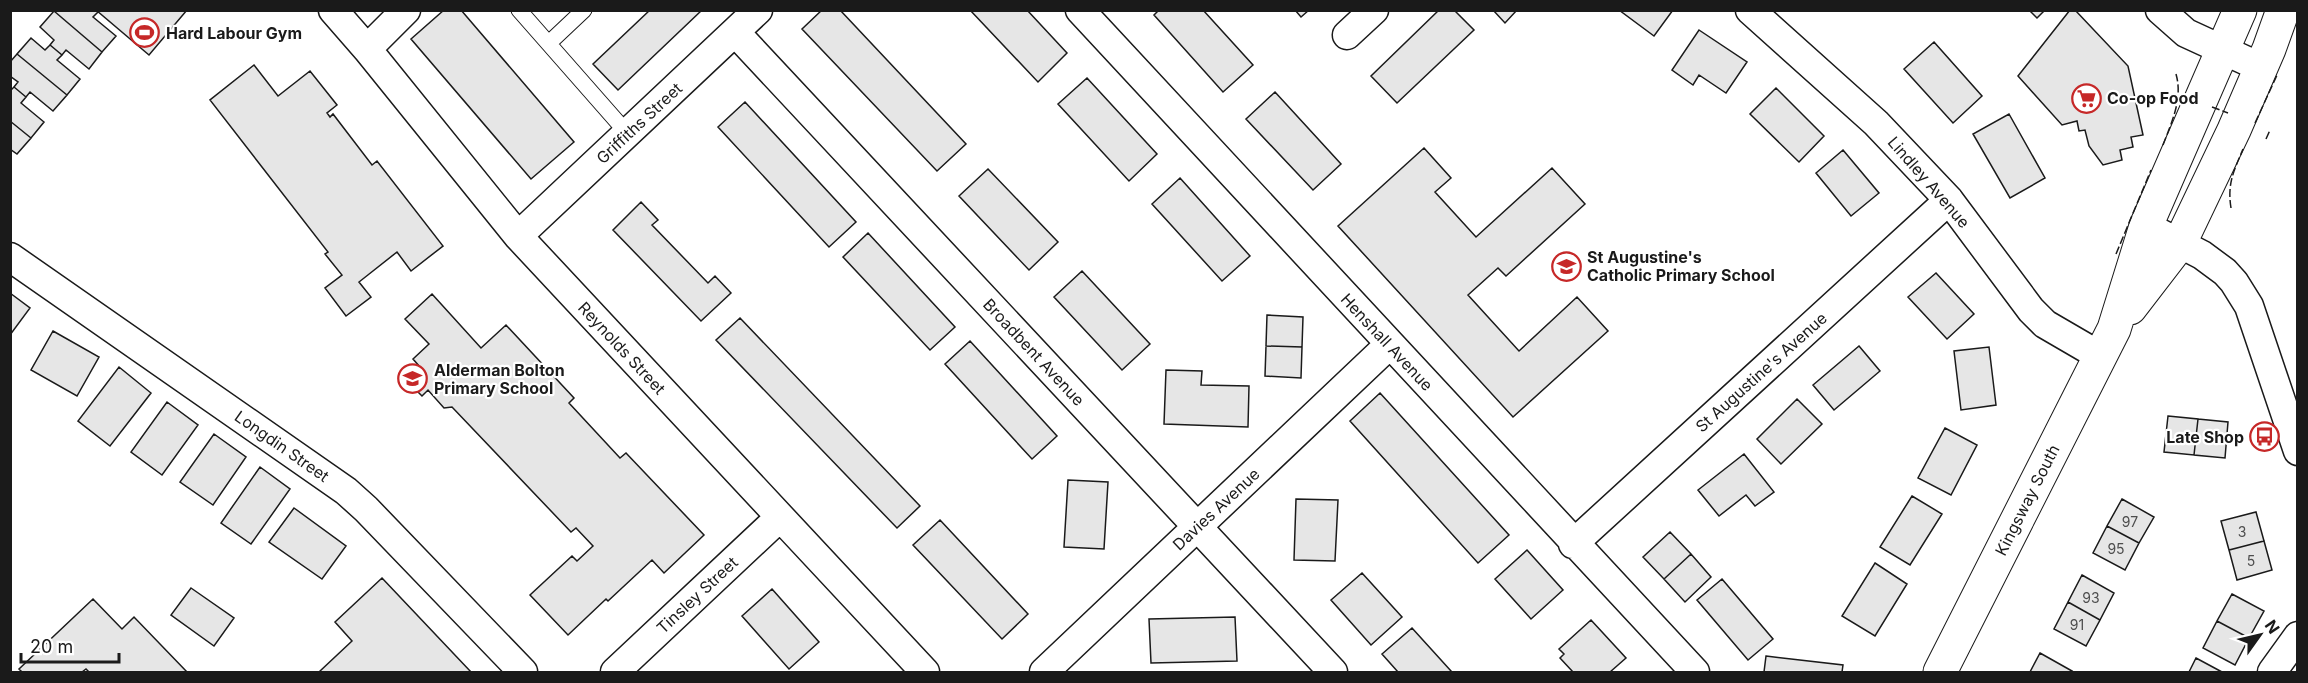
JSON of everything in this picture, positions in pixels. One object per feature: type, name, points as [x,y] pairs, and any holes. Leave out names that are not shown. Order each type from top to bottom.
[{"type":"main road","name":"Kingsway South","points":[[1940,672],[2107,342],[2146,226],[2240,10]]},
{"type":"main road","name":"Kingsway South","points":[[2107,342],[2180,243],[2235,130],[2283,10]]},
{"type":"street","name":"Reynolds Street","points":[[333,10],[518,236],[925,672]]},
{"type":"street","points":[[367,49],[406,10]]},
{"type":"street","name":"Griffiths Street","points":[[518,236],[758,10]]},
{"type":"street","name":"Henshall Avenue","points":[[1080,10],[1573,544],[1695,672]]},
{"type":"street","points":[[1347,35],[1374,10]]},
{"type":"street","name":"Lindley Avenue","points":[[1750,10],[1876,123],[1949,200],[2031,310],[2045,324],[2107,342]]},
{"type":"street","points":[[2160,10],[2186,33],[2223,52],[2260,67]]},
{"type":"street","name":"Broadbent Avenue","points":[[735,33],[1333,672]]},
{"type":"street","name":"St Augustine's Avenue","points":[[1573,544],[1949,200]]},
{"type":"street","points":[[2146,226],[2202,255],[2225,272],[2234,282],[2248,306],[2298,451]]},
{"type":"street","name":"Longdin Street","points":[[10,256],[346,491],[523,672]]},
{"type":"street","name":"Davies Avenue","points":[[1044,672],[1389,345]]},
{"type":"street","name":"Tinsley Street","points":[[615,672],[779,518]]},
{"type":"street","points":[[2272,672],[2298,636]]},
{"type":"lane","points":[[519,10],[628,134]]},
{"type":"lane","points":[[549,43],[584,10]]},
{"type":"building","points":[[96,10],[98,12],[93,17],[116,36],[102,52],[54,11]]},
{"type":"building","name":"Hard Labour Gym","points":[[96,10],[187,10],[149,55]]},
{"type":"building","points":[[444,10],[461,10],[574,142],[531,179],[411,39]]},
{"type":"building","points":[[650,10],[702,10],[618,90],[593,64]]},
{"type":"building","points":[[822,10],[840,10],[966,144],[937,171],[802,29]]},
{"type":"building","points":[[970,10],[1027,10],[1067,53],[1038,82]]},
{"type":"building","points":[[1159,10],[1203,10],[1253,65],[1223,92],[1154,15]]},
{"type":"building","points":[[1295,10],[1309,10],[1301,17]]},
{"type":"building","points":[[1439,10],[1454,10],[1474,30],[1397,103],[1371,76]]},
{"type":"building","points":[[1493,10],[1517,10],[1505,23]]},
{"type":"building","points":[[1619,10],[1673,10],[1654,36]]},
{"type":"building","points":[[2029,10],[2045,10],[2037,18]]},
{"type":"building","name":"Co-op Food","points":[[2070,10],[2075,10],[2128,66],[2143,135],[2131,137],[2133,147],[2120,150],[2122,160],[2103,165],[2089,146],[2085,130],[2079,131],[2077,121],[2062,125],[2018,76]]},
{"type":"building","points":[[54,11],[102,52],[89,69],[66,50],[62,55],[50,45],[54,40],[40,27]]},
{"type":"building","points":[[1699,30],[1747,62],[1726,93],[1699,75],[1693,85],[1672,70]]},
{"type":"building","points":[[31,38],[45,50],[50,45],[62,55],[57,60],[80,79],[67,95],[17,54]]},
{"type":"building","points":[[1934,42],[1982,96],[1953,123],[1904,69]]},
{"type":"building","points":[[17,54],[67,95],[53,111],[30,92],[26,97],[14,87],[18,82],[10,76],[10,62]]},
{"type":"building","points":[[254,65],[278,96],[310,71],[337,105],[327,113],[330,117],[333,114],[372,165],[377,161],[443,246],[411,271],[397,252],[359,282],[371,297],[346,316],[325,288],[342,275],[325,254],[328,252],[210,100]]},
{"type":"building","points":[[1087,78],[1157,154],[1129,181],[1058,104]]},
{"type":"building","points":[[14,87],[26,97],[21,103],[44,122],[31,138],[10,121],[10,91]]},
{"type":"building","points":[[1776,88],[1824,136],[1799,162],[1750,114]]},
{"type":"building","points":[[1275,92],[1341,164],[1313,190],[1246,119]]},
{"type":"building","points":[[745,102],[856,222],[829,247],[718,127]]},
{"type":"building","points":[[2009,114],[2045,178],[2010,198],[1973,134]]},
{"type":"building","points":[[10,121],[31,138],[17,154],[10,149]]},
{"type":"building","points":[[1424,148],[1451,178],[1435,192],[1476,237],[1552,168],[1585,204],[1506,276],[1498,268],[1468,295],[1519,351],[1577,297],[1608,331],[1513,417],[1338,226]]},
{"type":"building","points":[[1843,150],[1879,193],[1851,216],[1816,173]]},
{"type":"building","points":[[988,169],[1058,242],[1029,270],[959,196]]},
{"type":"building","points":[[1180,178],[1250,256],[1222,281],[1152,204]]},
{"type":"building","points":[[641,202],[658,220],[652,225],[708,283],[715,276],[731,293],[701,321],[613,230]]},
{"type":"building","points":[[868,233],[955,327],[930,350],[843,257]]},
{"type":"building","points":[[1082,271],[1150,344],[1122,370],[1054,297]]},
{"type":"building","points":[[1936,273],[1974,314],[1947,339],[1908,297]]},
{"type":"building","points":[[10,293],[30,308],[10,335]]},
{"type":"building","points":[[432,294],[481,348],[506,325],[574,398],[569,403],[620,458],[626,453],[704,535],[664,573],[652,560],[568,635],[530,595],[572,556],[577,561],[593,546],[576,528],[571,532],[452,407],[444,408],[428,390],[422,396],[406,380],[420,367],[413,359],[429,344],[405,319]]},
{"type":"building","points":[[1267,315],[1303,317],[1302,347],[1266,346]]},
{"type":"building","points":[[740,318],[920,506],[897,528],[716,340]]},
{"type":"building","points":[[53,331],[99,357],[77,396],[31,370]]},
{"type":"building","points":[[970,341],[1057,436],[1032,459],[945,364]]},
{"type":"building","points":[[1266,346],[1302,347],[1301,378],[1265,376]]},
{"type":"building","points":[[1859,346],[1880,371],[1834,410],[1813,385]]},
{"type":"building","points":[[1989,347],[1996,405],[1961,410],[1954,351]]},
{"type":"building","points":[[119,367],[151,393],[110,446],[78,421]]},
{"type":"building","points":[[1166,370],[1202,371],[1201,385],[1249,386],[1248,427],[1164,424]]},
{"type":"building","points":[[1380,393],[1509,535],[1478,563],[1350,421]]},
{"type":"building","points":[[1797,399],[1822,424],[1781,464],[1757,439]]},
{"type":"building","points":[[167,402],[198,425],[162,475],[131,452]]},
{"type":"building","points":[[2168,416],[2198,419],[2194,455],[2164,452]]},
{"type":"building","points":[[2198,419],[2228,422],[2225,458],[2194,455]]},
{"type":"building","points":[[1945,428],[1977,445],[1951,495],[1918,478]]},
{"type":"building","points":[[214,434],[246,457],[213,505],[180,482]]},
{"type":"building","points":[[1744,454],[1774,492],[1755,506],[1746,495],[1719,516],[1698,490]]},
{"type":"building","points":[[260,467],[290,489],[251,544],[221,523]]},
{"type":"building","points":[[1068,480],[1108,482],[1104,549],[1064,547]]},
{"type":"building","points":[[1912,496],[1942,514],[1910,565],[1880,547]]},
{"type":"building","points":[[1296,499],[1338,500],[1335,561],[1294,560]]},
{"type":"building","points":[[2122,499],[2154,517],[2139,543],[2107,526]]},
{"type":"building","points":[[294,508],[346,546],[322,579],[269,542]]},
{"type":"building","points":[[2256,512],[2264,541],[2229,550],[2221,521]]},
{"type":"building","points":[[940,520],[1028,614],[1002,639],[913,545]]},
{"type":"building","points":[[2107,526],[2139,543],[2125,570],[2093,553]]},
{"type":"building","points":[[1670,532],[1691,554],[1664,579],[1643,557]]},
{"type":"building","points":[[2264,541],[2272,570],[2237,580],[2229,550]]},
{"type":"building","points":[[1527,550],[1563,590],[1531,619],[1495,579]]},
{"type":"building","points":[[1691,554],[1711,577],[1685,602],[1664,579]]},
{"type":"building","points":[[1875,563],[1907,584],[1875,636],[1842,616]]},
{"type":"building","points":[[1362,573],[1402,617],[1371,645],[1331,600]]},
{"type":"building","points":[[2082,575],[2114,593],[2100,620],[2068,602]]},
{"type":"building","points":[[382,578],[471,672],[319,672],[352,641],[335,622]]},
{"type":"building","points":[[1722,579],[1773,639],[1748,660],[1697,600]]},
{"type":"building","points":[[191,588],[234,618],[214,646],[171,615]]},
{"type":"building","points":[[772,589],[819,642],[789,669],[742,616]]},
{"type":"building","points":[[2232,594],[2264,611],[2249,638],[2217,621]]},
{"type":"building","points":[[93,599],[122,629],[134,617],[187,672],[89,672],[86,669],[82,672],[22,672],[19,669]]},
{"type":"building","points":[[2068,602],[2100,620],[2086,646],[2054,629]]},
{"type":"building","points":[[1235,617],[1237,661],[1151,663],[1149,619]]},
{"type":"building","points":[[1591,620],[1626,658],[1610,672],[1573,672],[1560,658],[1564,654],[1559,649]]},
{"type":"building","points":[[2217,621],[2249,638],[2235,665],[2203,648]]},
{"type":"building","points":[[1412,628],[1450,672],[1398,672],[1382,654]]},
{"type":"building","points":[[2040,653],[2072,671],[2030,672]]},
{"type":"building","points":[[1766,656],[1843,665],[1842,672],[1764,672]]},
{"type":"building","points":[[2196,658],[2222,672],[2189,672]]},
{"type":"fence","points":[[2255,123],[2278,73]]},
{"type":"fence","points":[[2163,145],[2177,101],[2176,74]]},
{"type":"fence","points":[[2212,107],[2228,113]]},
{"type":"fence","points":[[2266,139],[2270,130]]},
{"type":"fence","points":[[2231,208],[2231,184],[2243,149]]},
{"type":"fence","points":[[2116,254],[2151,170]]},
{"type":"place","name":"Hard Labour Gym","points":[[145,33]]},
{"type":"place","name":"Co-op Food","points":[[2086,98]]},
{"type":"place","name":"St Augustine's Catholic Primary School","points":[[1566,266]]},
{"type":"place","name":"Alderman Bolton Primary School","points":[[413,379]]},
{"type":"place","name":"Late Shop","points":[[2265,437]]}]
